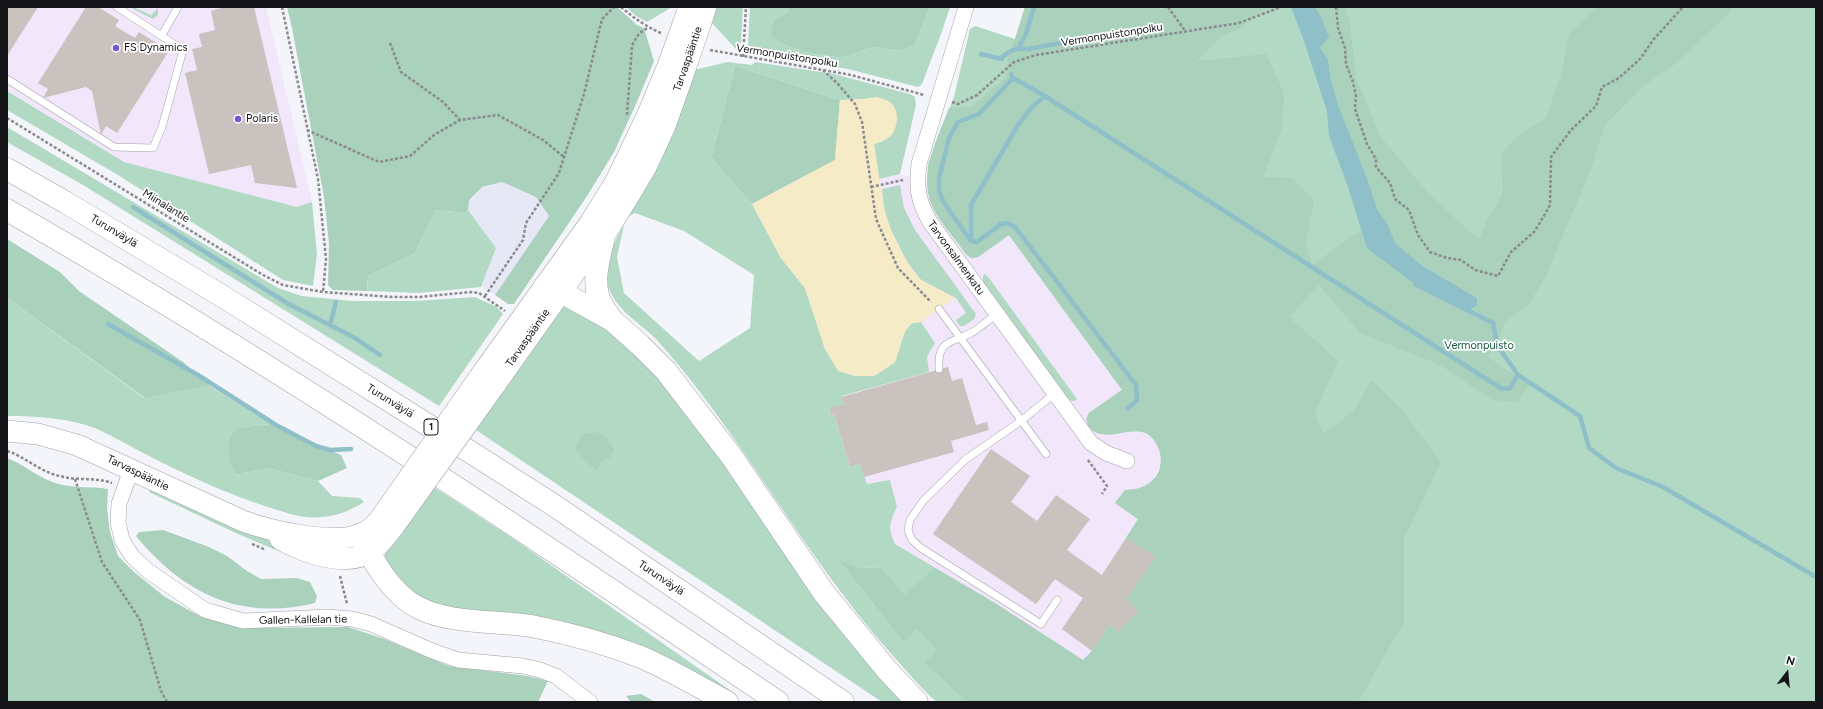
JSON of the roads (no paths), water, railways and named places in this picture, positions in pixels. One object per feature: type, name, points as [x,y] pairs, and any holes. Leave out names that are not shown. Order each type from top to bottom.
[{"type":"highway","name":"Turunväylä","points":[[7,169],[222,296],[408,412],[552,504],[843,702]]},
{"type":"highway","points":[[7,210],[206,329],[392,445],[530,535],[778,702]]},
{"type":"highway","points":[[604,236],[597,268],[597,282],[599,298],[612,320]]},
{"type":"highway","points":[[553,289],[612,320],[656,361],[692,403],[732,457],[824,593],[887,670],[917,702]]},
{"type":"highway","points":[[365,544],[400,596],[418,608],[435,614],[454,618],[535,627],[587,639],[642,658],[670,670],[727,702]]},
{"type":"main road","name":"Tarvaspääntie","points":[[553,289],[585,258],[604,236],[646,167],[665,126],[676,69],[696,12]]},
{"type":"main road","name":"Tarvaspääntie","points":[[7,430],[38,434],[101,454],[128,479],[265,529],[343,539],[365,544],[373,527],[389,520],[553,289],[590,223],[616,181],[648,114],[676,69]]},
{"type":"street","name":"Tarvonsalmenkatu","points":[[966,7],[919,164],[917,180],[918,197],[930,222],[1091,443],[1106,453],[1127,461]]},
{"type":"street","name":"Gallen-Kallelan tie","points":[[128,479],[119,504],[118,522],[122,540],[132,556],[148,571],[206,610],[243,621],[328,617],[352,619],[371,624],[430,650],[458,660],[523,666],[540,670],[556,676],[590,702]]},
{"type":"lane","points":[[7,79],[114,147],[153,148],[162,126],[183,50],[117,7]]},
{"type":"lane","points":[[162,35],[178,7]]},
{"type":"lane","points":[[939,309],[1046,454]]},
{"type":"lane","points":[[939,369],[940,354],[944,345],[951,339],[971,332],[996,314]]},
{"type":"lane","points":[[1054,394],[1021,421],[982,447],[960,464],[923,501],[910,520],[908,530],[912,540],[920,548],[1040,624],[1057,600]]},
{"type":"water","points":[[1291,7],[1315,7],[1321,17],[1329,37],[1320,48],[1328,59],[1331,81],[1338,105],[1368,181],[1377,209],[1388,225],[1395,243],[1421,265],[1477,298],[1477,305],[1468,311],[1416,285],[1367,248],[1347,184],[1329,136],[1327,111]]},
{"type":"waterway","points":[[1018,49],[1026,34],[1034,7]]},
{"type":"waterway","points":[[1001,58],[1010,51],[1017,49],[1028,49],[1103,35],[1152,29]]},
{"type":"waterway","points":[[981,54],[1002,59]]},
{"type":"waterway","points":[[1011,74],[1013,78],[1045,96],[1502,389],[1510,388],[1518,375]]},
{"type":"waterway","points":[[1013,78],[979,114],[958,122],[949,138],[939,178],[939,191],[944,203],[971,241],[977,242],[1001,224],[1007,223],[1015,227],[1136,385],[1137,400],[1128,408]]},
{"type":"waterway","points":[[971,241],[971,205],[1018,125],[1032,107],[1045,96]]},
{"type":"waterway","points":[[133,207],[287,303],[355,338],[380,355]]},
{"type":"waterway","points":[[1415,284],[1493,323],[1497,345],[1518,375],[1580,416],[1589,448],[1616,468],[1663,487],[1816,577]]},
{"type":"waterway","points":[[330,325],[336,302]]},
{"type":"waterway","points":[[108,324],[198,375],[276,425],[316,446],[330,450],[351,449]]},
{"type":"place","name":"FS Dynamics","points":[[116,48]]},
{"type":"place","name":"Polaris","points":[[238,119]]},
{"type":"park label","name":"Vermonpuisto","points":[[1479,346]]}]
